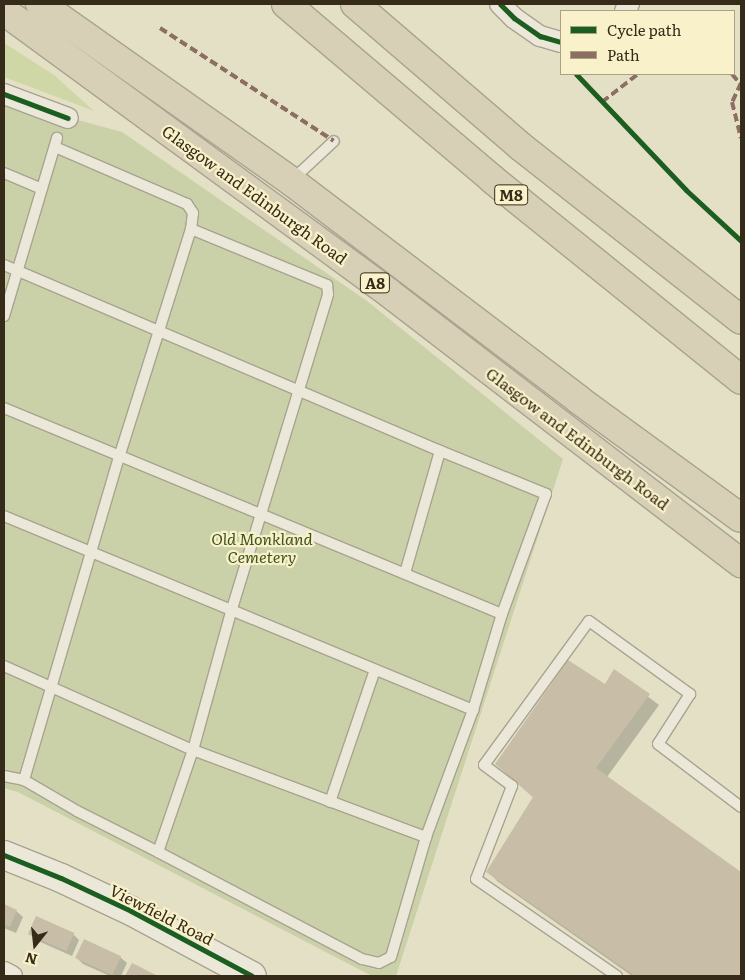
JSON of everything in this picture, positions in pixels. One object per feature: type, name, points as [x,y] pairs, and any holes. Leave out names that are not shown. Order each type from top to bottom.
[{"type":"highway","name":"Glasgow and Edinburgh Road","points":[[40,4],[291,181],[579,400],[741,518]]},
{"type":"highway","name":"M8","points":[[286,4],[492,179],[741,380]]},
{"type":"highway","name":"M8","points":[[355,4],[520,146],[741,320]]},
{"type":"highway","name":"Glasgow and Edinburgh Road","points":[[4,11],[389,293],[741,563]]},
{"type":"street","points":[[500,4],[514,18],[540,36],[560,42]]},
{"type":"street","points":[[4,94],[68,118]]},
{"type":"street","name":"Viewfield Road","points":[[4,855],[61,878],[130,911],[252,976]]},
{"type":"street","points":[[4,972],[12,976]]},
{"type":"lane","points":[[291,181],[334,141]]},
{"type":"lane","points":[[4,316],[56,142],[187,204],[193,214],[191,229],[119,457],[24,780]]},
{"type":"lane","points":[[4,173],[42,189]]},
{"type":"lane","points":[[158,852],[193,750],[232,612],[328,294],[327,285],[191,229]]},
{"type":"lane","points":[[4,265],[158,332],[546,494],[502,614],[473,710],[426,837],[391,957],[378,963],[362,959],[77,811],[24,780],[4,776]]},
{"type":"lane","points":[[4,408],[502,614]]},
{"type":"lane","points":[[405,573],[440,451],[438,450]]},
{"type":"lane","points":[[4,516],[232,612],[473,710]]},
{"type":"lane","points":[[617,976],[476,879],[512,786],[484,765],[589,621],[690,694],[658,744],[741,807]]},
{"type":"lane","points":[[4,666],[193,750],[426,837]]},
{"type":"lane","points":[[330,802],[375,670]]},
{"type":"green space","points":[[4,43],[54,75],[94,111],[4,77]]},
{"type":"green space","name":"Old Monkland Cemetery","points":[[4,100],[122,132],[367,301],[563,459],[396,976],[372,976],[18,792],[4,788]]},
{"type":"building","points":[[568,660],[605,684],[614,669],[650,694],[596,768],[741,872],[741,976],[635,976],[486,872],[533,797],[495,764]]},
{"type":"building","points":[[4,904],[17,910],[10,927],[4,925]]},
{"type":"building","points":[[36,916],[74,933],[66,951],[28,934]]},
{"type":"building","points":[[84,939],[121,956],[112,975],[75,958]]},
{"type":"building","points":[[132,963],[158,976],[125,976]]},
{"type":"marked path","points":[[160,28],[334,141]]},
{"type":"marked path","points":[[602,102],[637,75]]},
{"type":"marked path","points":[[733,75],[740,84]]},
{"type":"marked path","points":[[741,83],[732,102],[741,138]]},
{"type":"cycle path","points":[[500,4],[514,18],[540,36],[560,42]]},
{"type":"cycle path","points":[[577,75],[686,190],[741,241]]},
{"type":"cycle path","points":[[4,94],[68,118]]},
{"type":"cycle path","points":[[4,855],[61,878],[131,911],[252,976]]}]
